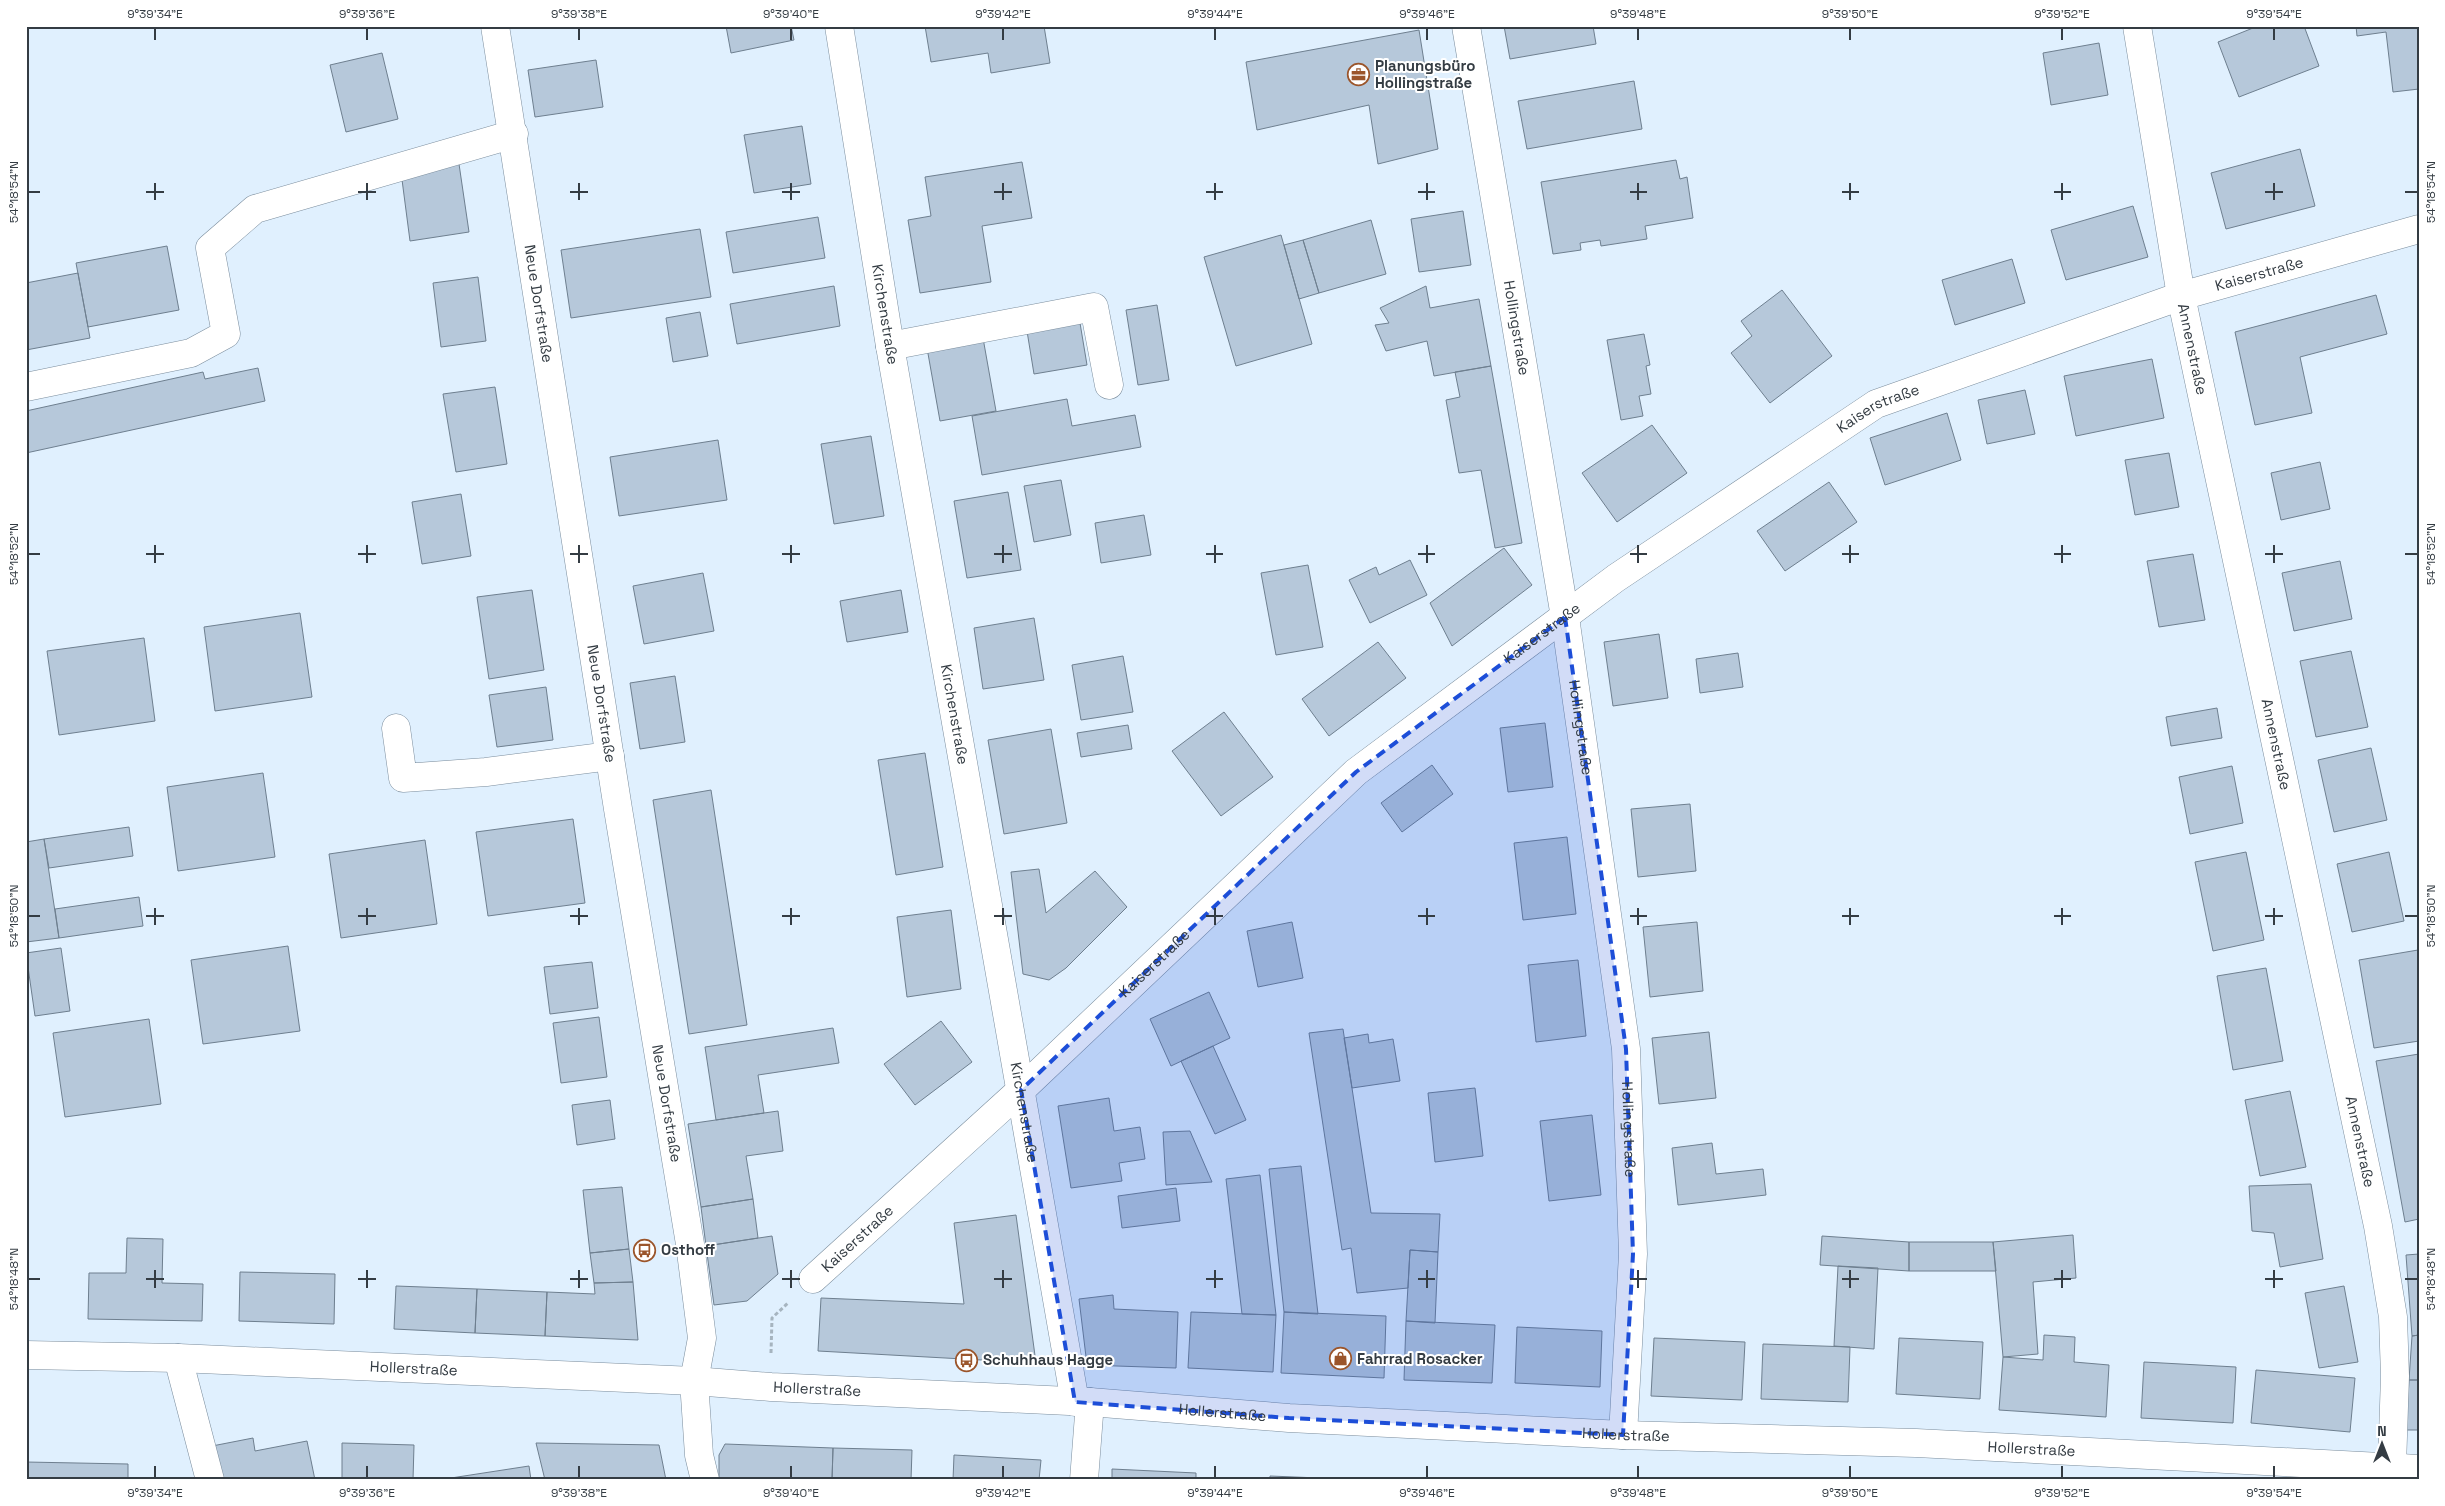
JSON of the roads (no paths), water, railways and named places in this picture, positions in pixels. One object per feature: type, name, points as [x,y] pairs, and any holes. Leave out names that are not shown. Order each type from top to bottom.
[{"type":"street","name":"Neue Dorfstraße","points":[[495,26],[514,134],[610,756],[691,1254],[702,1338],[694,1381],[699,1454],[705,1480]]},
{"type":"street","name":"Kirchenstraße","points":[[839,26],[890,346],[1021,1090],[1082,1402],[1084,1480]]},
{"type":"street","name":"Hollingstraße","points":[[1466,26],[1565,617],[1626,1049],[1633,1254],[1623,1435]]},
{"type":"street","name":"Annenstraße","points":[[2137,26],[2182,296],[2378,1226],[2393,1317],[2395,1376],[2406,1468]]},
{"type":"street","points":[[26,387],[190,353],[226,334],[210,248],[255,209],[514,134]]},
{"type":"street","name":"Kaiserstraße","points":[[813,1279],[1021,1090],[1356,772],[1616,578],[1876,404],[2182,296],[2419,229]]},
{"type":"street","points":[[890,346],[1094,307],[1109,385]]},
{"type":"street","points":[[396,728],[403,778],[486,772],[610,756]]},
{"type":"street","name":"Hollerstraße","points":[[26,1355],[178,1358],[694,1381],[771,1387],[1082,1402],[1289,1418],[1623,1435],[1916,1443],[2406,1468]]},
{"type":"street","points":[[178,1358],[210,1480]]},
{"type":"place","name":"Planungsbüro Hollingstraße","points":[[1359,75]]},
{"type":"place","name":"Osthoff","points":[[645,1250]]},
{"type":"place","name":"Fahrrad Rosacker","points":[[1341,1359]]},
{"type":"place","name":"Schuhhaus Hagge","points":[[967,1360]]}]
